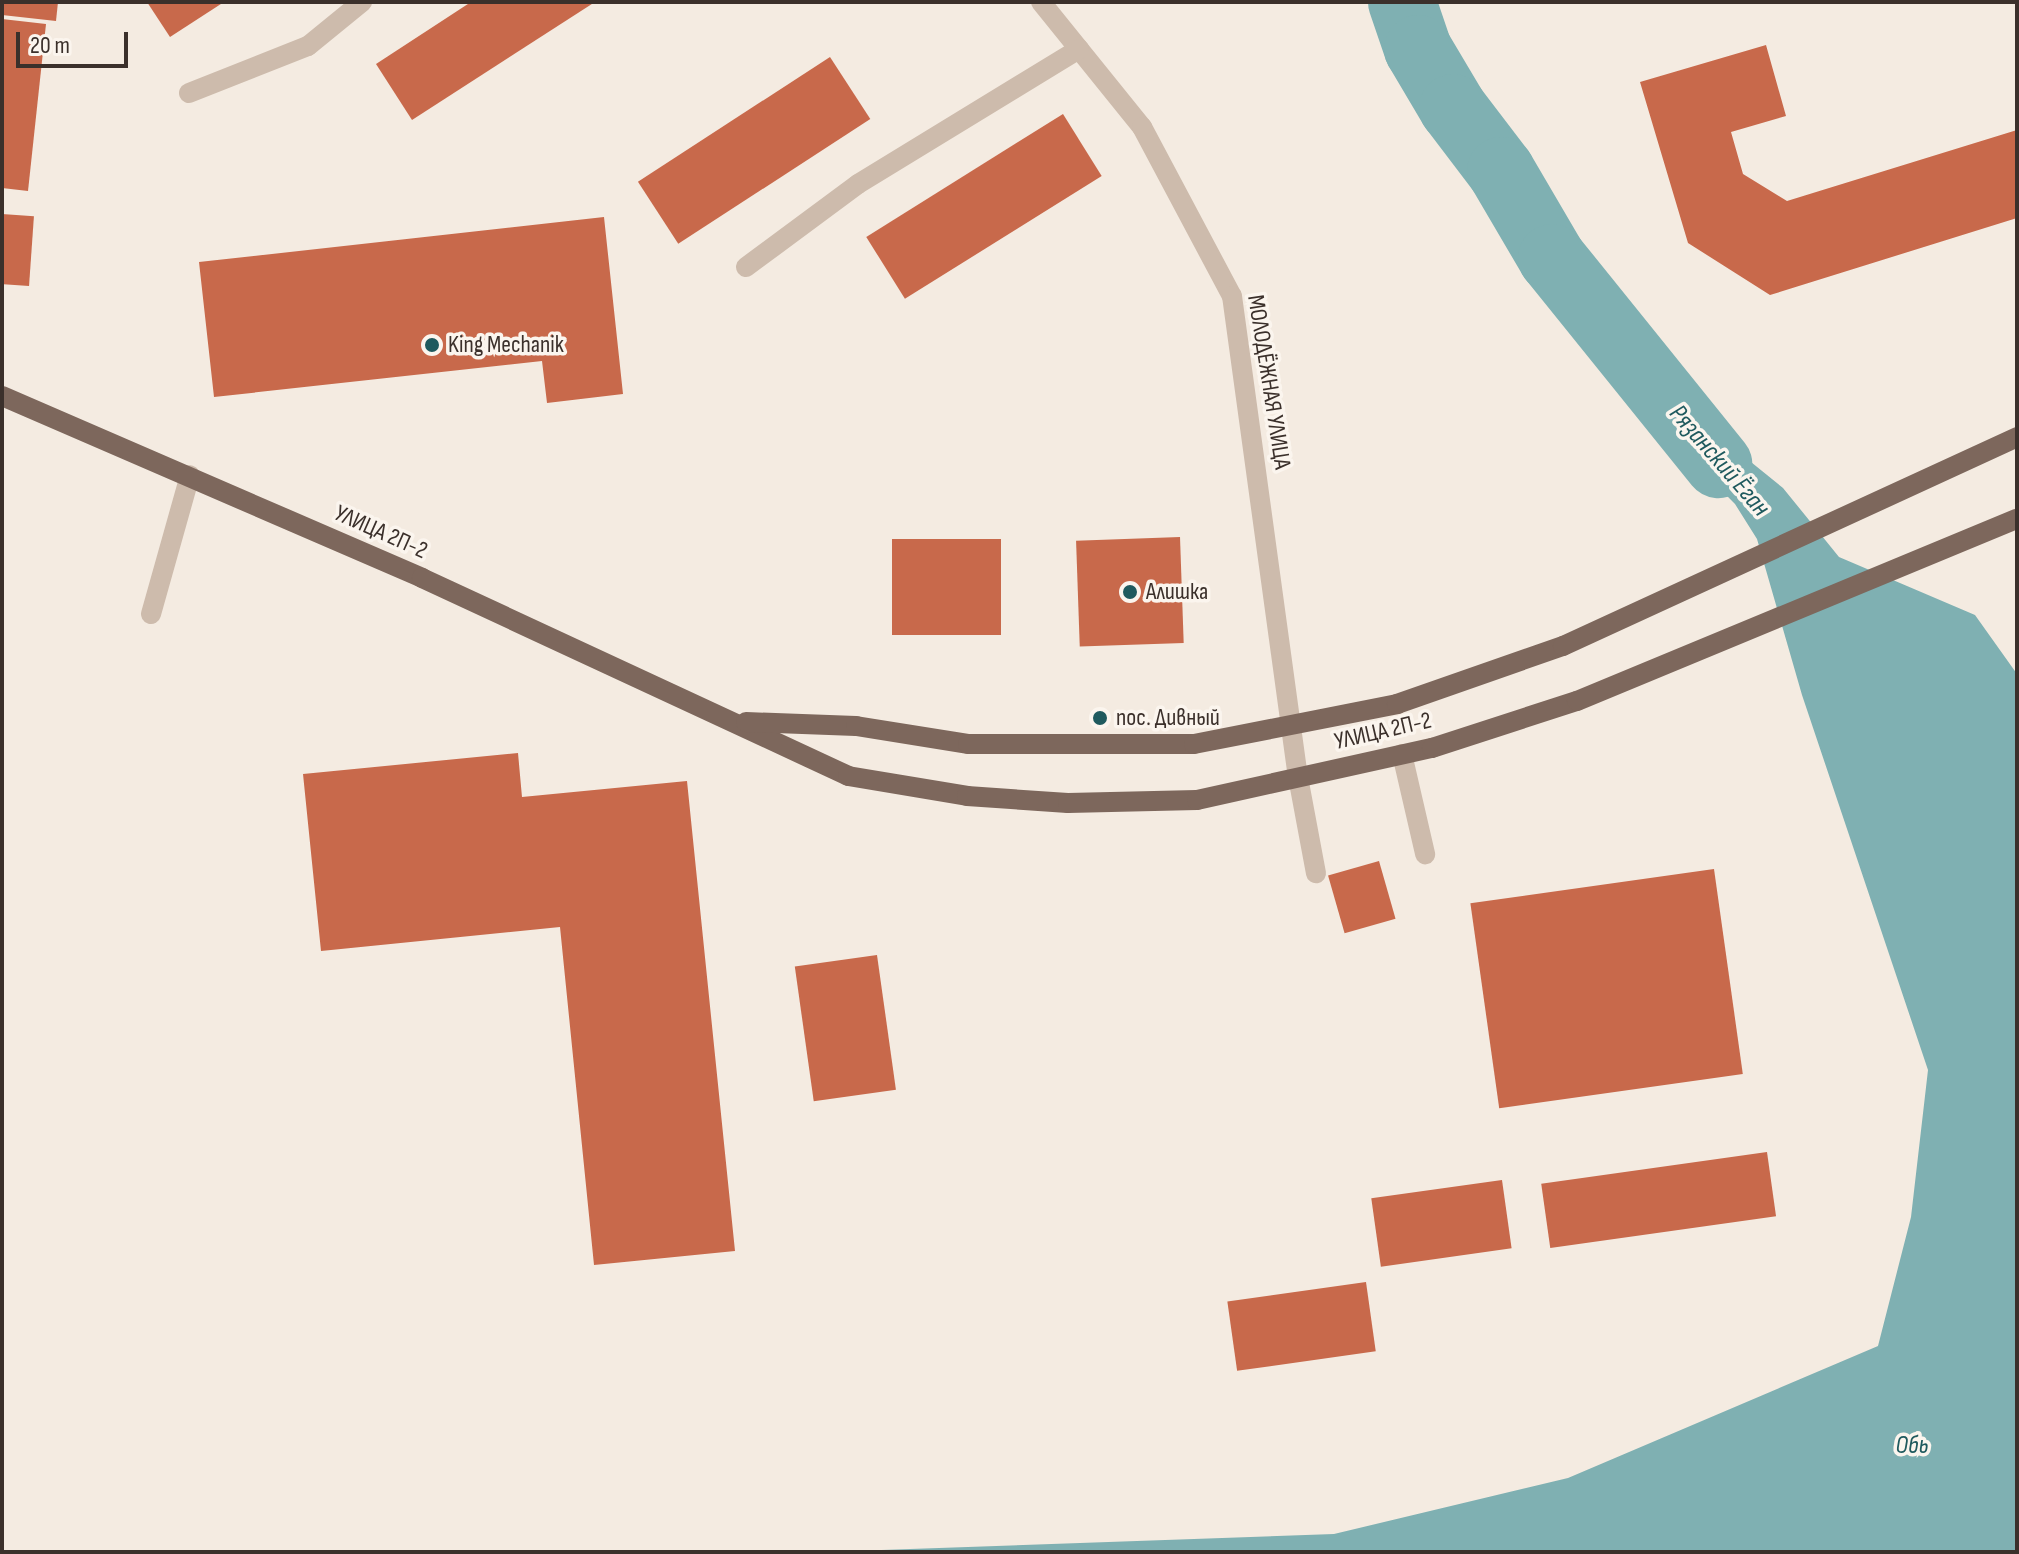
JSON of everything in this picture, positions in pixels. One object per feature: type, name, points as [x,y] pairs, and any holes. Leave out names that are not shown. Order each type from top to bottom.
[{"type":"main road","name":"УЛИЦА 2П-2","points":[[2,396],[190,475],[736,722],[848,776],[967,796],[1068,803],[1197,800],[1402,754],[1577,701],[2017,519]]},
{"type":"main road","name":"УЛИЦА 2П-2","points":[[736,722],[856,726],[968,744],[1194,744],[1397,704],[1563,646],[2017,437]]},
{"type":"street","points":[[189,93],[308,46],[362,2]]},
{"type":"street","name":"МОЛОДЁЖНАЯ УЛИЦА","points":[[1041,2],[1142,127],[1232,296],[1298,777],[1316,873]]},
{"type":"street","points":[[746,267],[858,184],[1079,49]]},
{"type":"street","points":[[151,614],[190,475]]},
{"type":"street","points":[[1402,754],[1425,854]]},
{"type":"water","name":"Обь","points":[[1680,385],[1720,437],[1783,488],[1839,557],[1975,615],[2017,674],[2017,1552],[824,1552],[1334,1534],[1568,1478],[1878,1346],[1911,1217],[1928,1070],[1802,695],[1757,539],[1735,504],[1639,407]]},
{"type":"building","points":[[2,2],[58,2],[56,21],[2,15]]},
{"type":"building","points":[[147,2],[224,2],[170,37]]},
{"type":"building","points":[[471,2],[595,2],[412,120],[376,64]]},
{"type":"building","points":[[2,19],[46,24],[28,191],[2,188]]},
{"type":"building","points":[[1766,45],[1786,116],[1731,132],[1743,174],[1787,201],[2017,130],[2017,218],[1770,295],[1688,243],[1640,82]]},
{"type":"building","points":[[830,57],[870,119],[678,244],[638,182]]},
{"type":"building","points":[[1063,114],[1102,176],[905,299],[866,237]]},
{"type":"building","points":[[2,214],[34,216],[29,286],[2,284]]},
{"type":"building","points":[[604,217],[623,394],[547,403],[542,361],[214,397],[199,262]]},
{"type":"building","name":"Алишка","points":[[1180,537],[1184,643],[1080,647],[1076,541]]},
{"type":"building","points":[[892,539],[1001,539],[1001,635],[892,635]]},
{"type":"building","points":[[518,753],[522,797],[687,781],[735,1251],[594,1265],[560,927],[321,951],[303,774]]},
{"type":"building","points":[[1379,861],[1396,919],[1345,933],[1328,876]]},
{"type":"building","points":[[1714,869],[1743,1074],[1499,1108],[1470,903]]},
{"type":"building","points":[[877,955],[896,1090],[814,1101],[795,967]]},
{"type":"building","points":[[1767,1152],[1776,1216],[1550,1248],[1541,1184]]},
{"type":"building","points":[[1502,1180],[1512,1248],[1381,1267],[1371,1198]]},
{"type":"building","points":[[1366,1282],[1376,1351],[1237,1371],[1227,1301]]},
{"type":"waterway","name":"Рязанский Ёган","points":[[1402,2],[1418,49],[1453,108],[1501,171],[1552,258],[1718,464]]},
{"type":"place","name":"King Mechanik","points":[[432,345]]},
{"type":"place","name":"Алишка","points":[[1130,592]]},
{"type":"place","name":"пос. Дивный","points":[[1100,718]]}]
